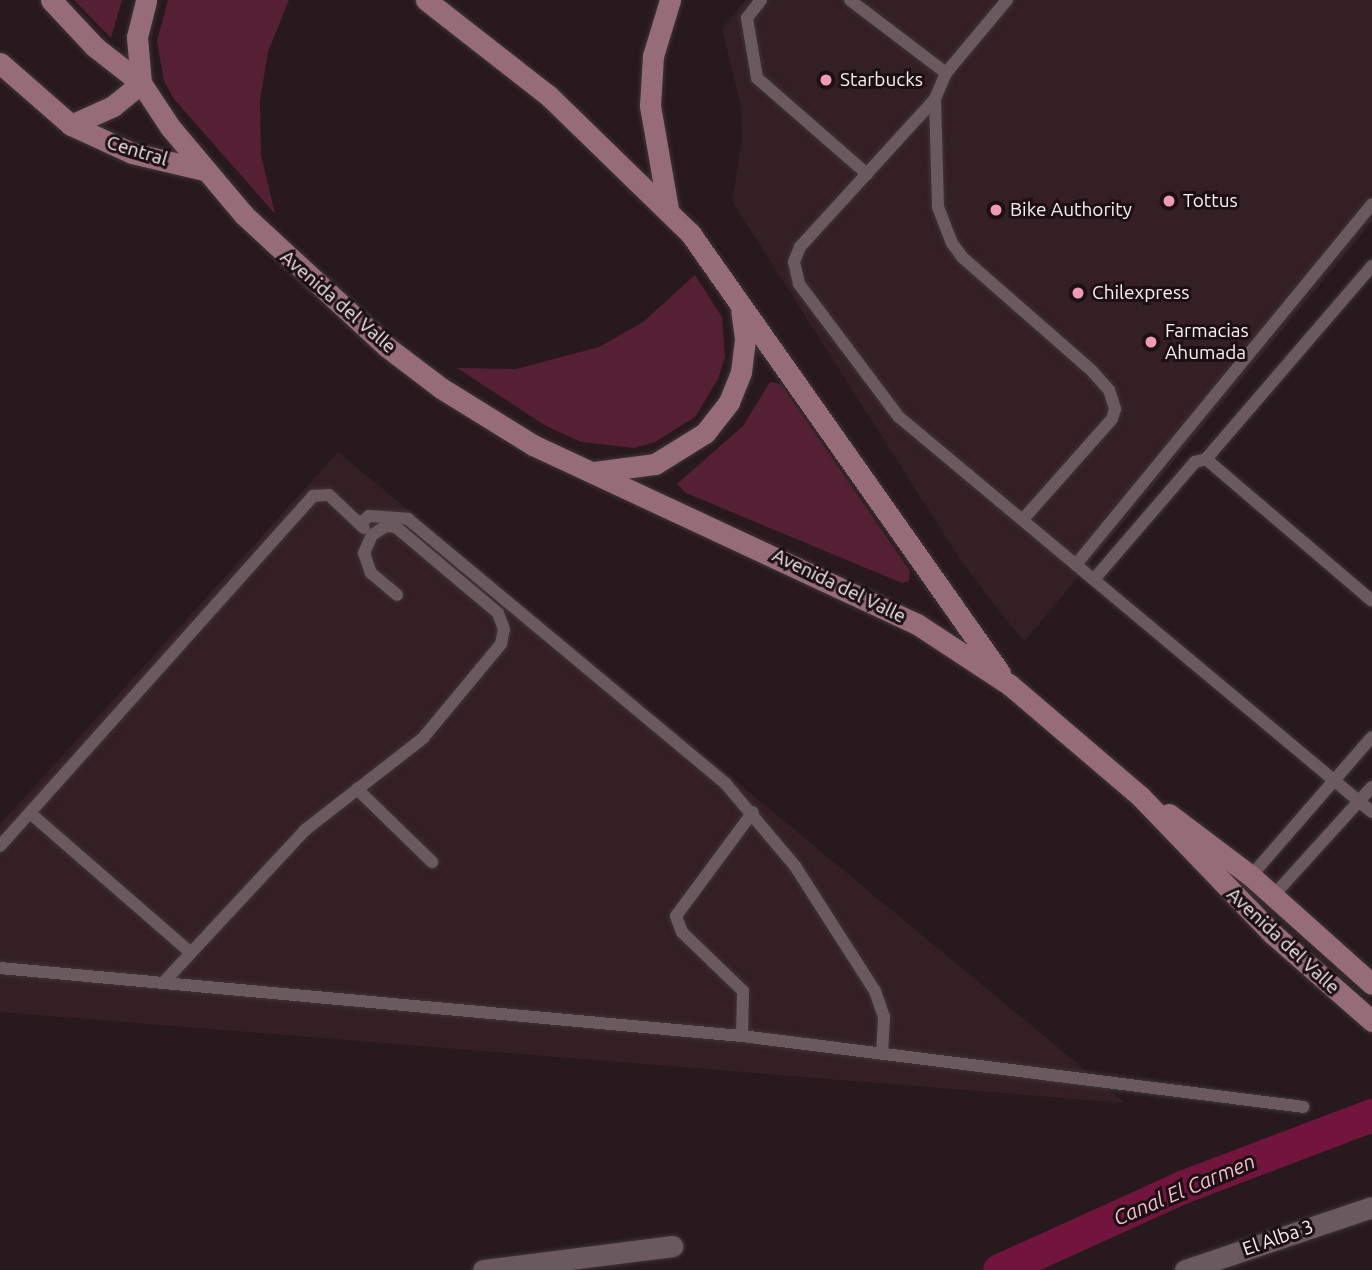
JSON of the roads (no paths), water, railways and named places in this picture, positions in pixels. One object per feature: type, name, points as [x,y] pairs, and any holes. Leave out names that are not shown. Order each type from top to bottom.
[{"type":"street","name":"Avenida del Valle","points":[[51,0],[95,47],[141,83],[204,170],[286,258],[387,347],[486,417],[581,470],[917,624],[1010,685],[1140,796],[1273,934],[1372,1021]]},
{"type":"street","name":"Avenida del Valle","points":[[141,83],[135,60],[146,0]]},
{"type":"street","name":"Avenida del Valle","points":[[426,0],[549,96],[668,209],[710,258],[930,580],[1010,685]]},
{"type":"street","points":[[668,209],[650,106],[653,56],[670,0]]},
{"type":"street","name":"Central","points":[[0,63],[71,125],[132,153],[204,170]]},
{"type":"street","name":"Central","points":[[71,125],[113,106],[141,83]]},
{"type":"street","name":"Avenida del Valle","points":[[581,470],[618,472],[655,464],[705,433],[729,402],[741,372],[745,338],[739,304]]},
{"type":"street","name":"Avenida del Valle","points":[[1140,796],[1187,825],[1251,876],[1372,984]]},
{"type":"street","name":"El Alba 3","points":[[1185,1270],[1372,1207]]},
{"type":"street","points":[[483,1270],[672,1247]]},
{"type":"lane","points":[[761,0],[747,18],[757,78],[867,174]]},
{"type":"lane","points":[[850,0],[946,73]]},
{"type":"lane","points":[[1000,1],[946,73],[935,99],[800,247],[794,262],[800,284],[899,417],[1096,577],[1336,778],[1372,812]]},
{"type":"lane","points":[[935,99],[938,207],[952,243],[962,257],[1091,370],[1109,390],[1115,409],[1112,419],[1024,518]]},
{"type":"lane","points":[[1078,562],[1372,204]]},
{"type":"lane","points":[[1096,577],[1195,462],[1206,459],[1372,266]]},
{"type":"lane","points":[[1206,459],[1372,601]]},
{"type":"lane","points":[[0,846],[314,495],[328,495],[372,535]]},
{"type":"lane","points":[[360,524],[369,516],[408,519],[725,783],[753,812],[795,866],[875,991],[884,1017],[882,1053]]},
{"type":"lane","points":[[163,983],[305,830],[423,738],[503,637],[498,613],[396,527],[386,526],[372,535],[365,546],[368,567],[397,595]]},
{"type":"lane","points":[[1251,876],[1372,737]]},
{"type":"lane","points":[[1273,896],[1372,786]]},
{"type":"lane","points":[[358,789],[432,862]]},
{"type":"lane","points":[[742,1036],[743,991],[682,932],[677,916],[753,812]]},
{"type":"lane","points":[[30,813],[191,953]]},
{"type":"lane","points":[[0,968],[742,1036],[1304,1107]]},
{"type":"waterway","name":"Canal El Carmen","points":[[999,1270],[1182,1187],[1372,1115]]},
{"type":"place","name":"Starbucks","points":[[826,80]]},
{"type":"place","name":"Tottus","points":[[1169,201]]},
{"type":"place","name":"Bike Authority","points":[[996,210]]},
{"type":"place","name":"Chilexpress","points":[[1078,293]]},
{"type":"place","name":"Farmacias Ahumada","points":[[1151,342]]}]
